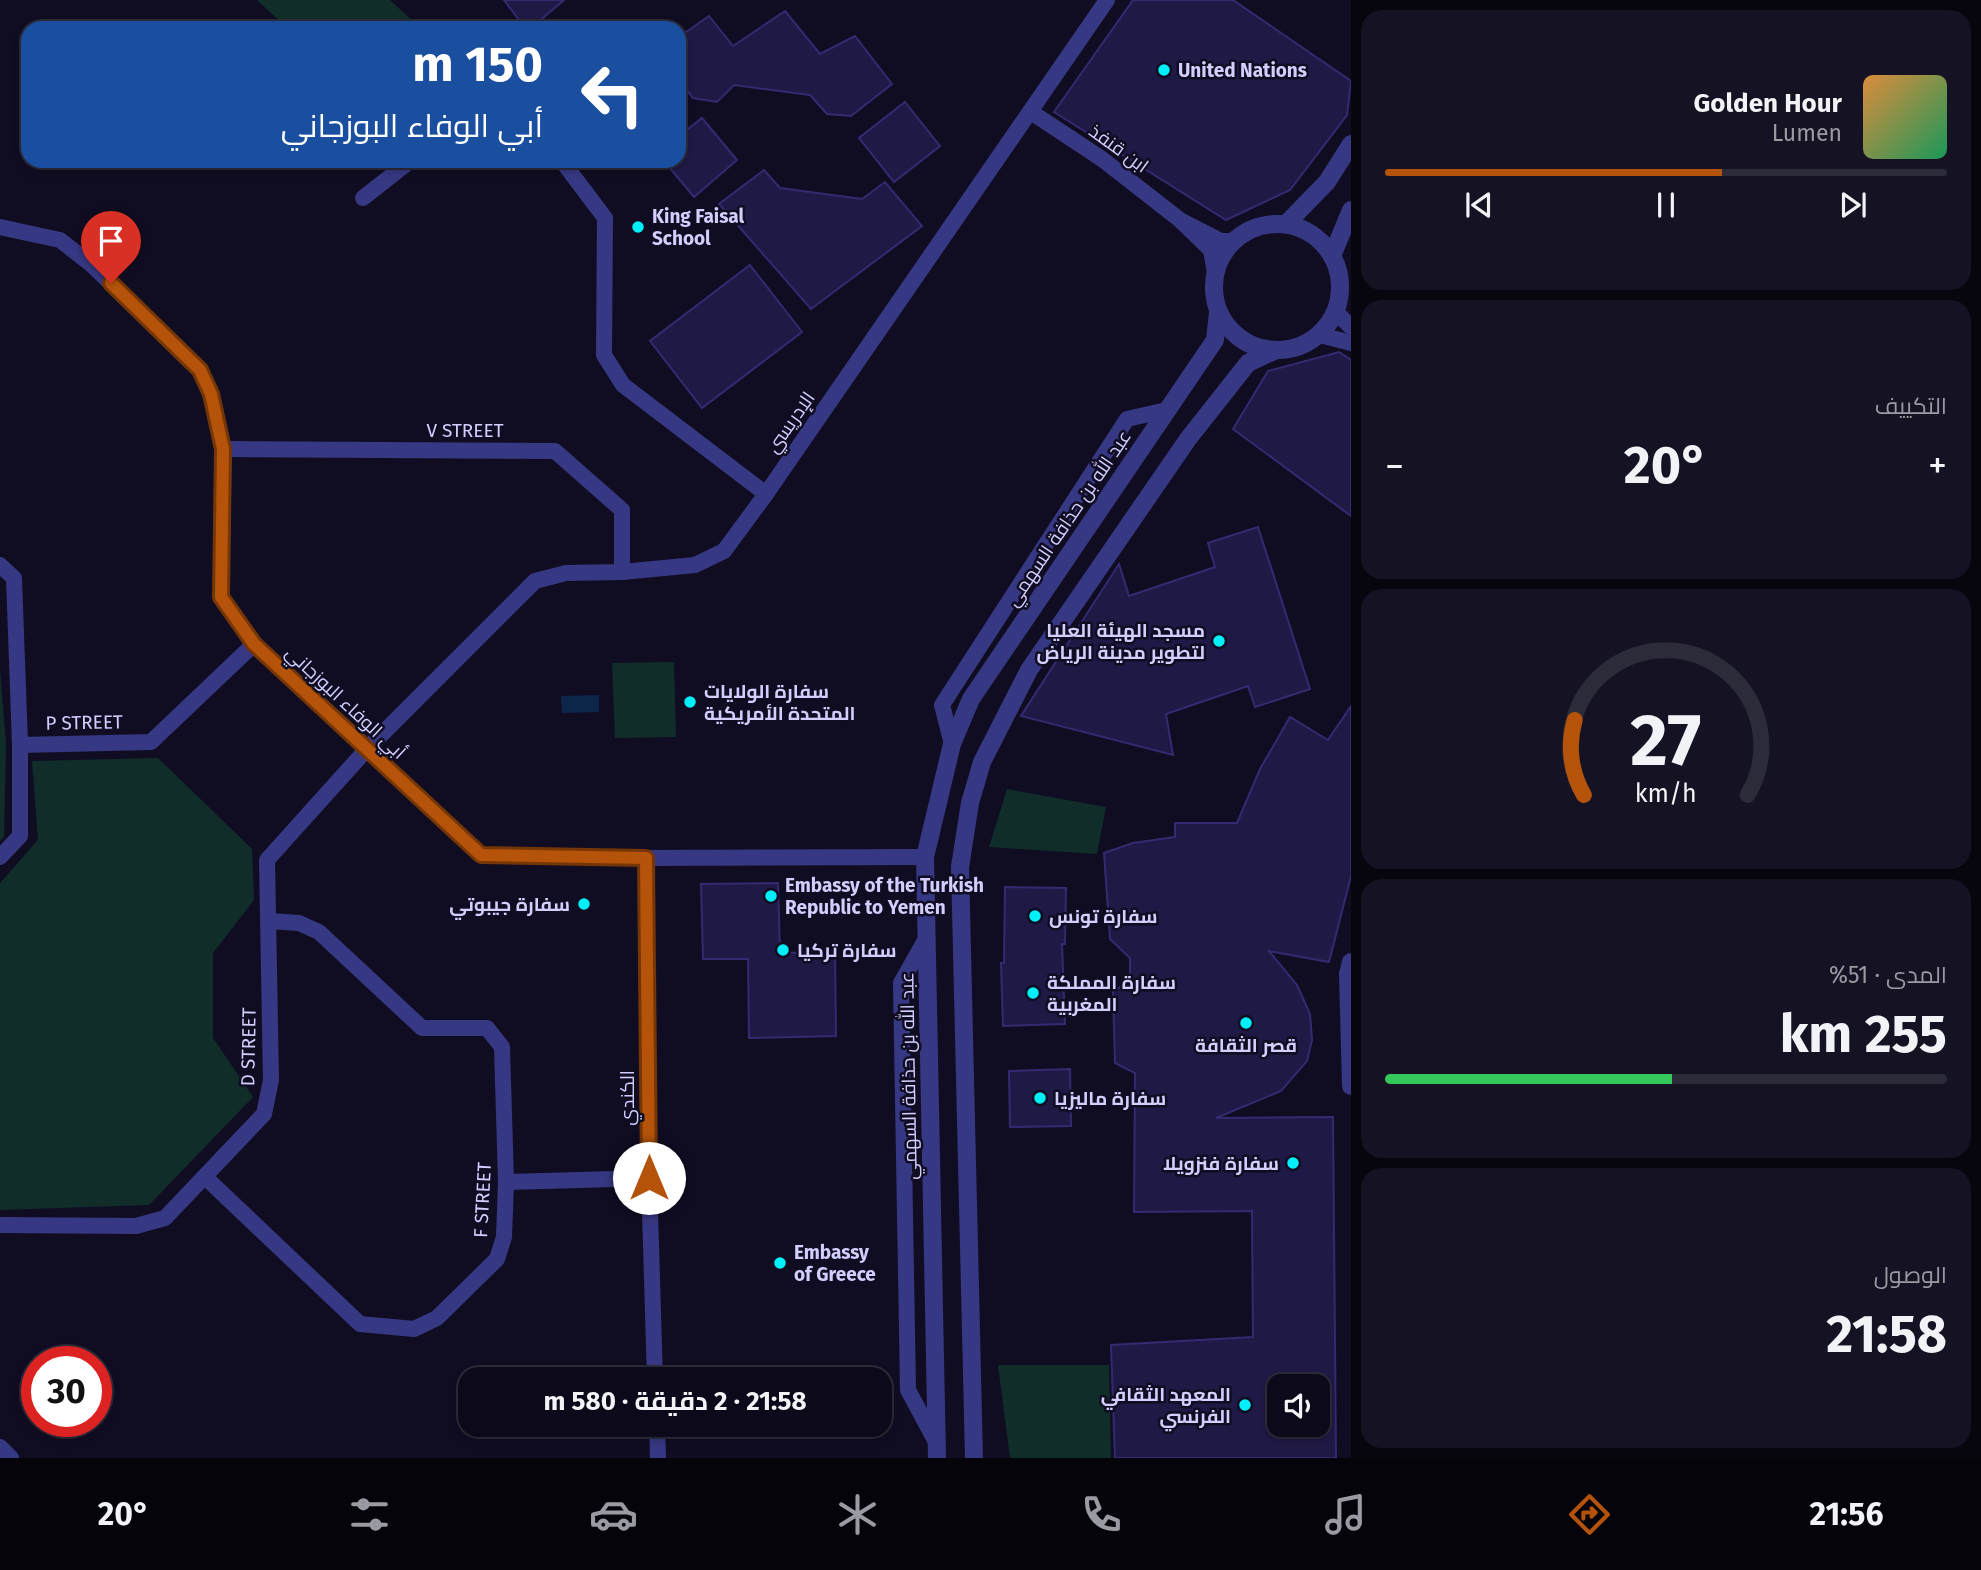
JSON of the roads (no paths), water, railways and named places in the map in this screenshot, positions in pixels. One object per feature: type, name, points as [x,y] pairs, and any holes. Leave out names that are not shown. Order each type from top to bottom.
[{"type":"street","name":"الإدريسي","points":[[366,750],[535,581],[566,573],[622,572],[695,565],[724,551],[1107,0]]},
{"type":"street","name":"ابن قنفذ","points":[[1031,112],[1102,159],[1181,220]]},
{"type":"street","points":[[1286,224],[1327,182],[1351,144]]},
{"type":"street","points":[[363,198],[401,168]]},
{"type":"street","points":[[567,168],[605,218],[604,355],[623,385],[766,494]]},
{"type":"street","points":[[1332,256],[1351,209]]},
{"type":"street","points":[[0,211],[0,227]]},
{"type":"street","points":[[1181,220],[1221,241],[1233,241]]},
{"type":"street","points":[[1181,220],[1211,250],[1215,272],[1213,292],[1218,313],[1227,328],[1240,340],[1256,348],[1290,350],[1320,335],[1336,312],[1341,293],[1339,274],[1332,256],[1313,235],[1286,224],[1267,224],[1249,230],[1233,241],[1222,255],[1215,272]]},
{"type":"street","name":"أبي الوفاء البوزجاني","points":[[0,227],[60,240],[92,265],[200,370],[211,394],[223,449],[221,597],[254,644],[481,855],[646,858],[925,857]]},
{"type":"street","points":[[1336,312],[1351,327]]},
{"type":"street","name":"عبد الله بن حذافة السهمي","points":[[936,1450],[925,857],[952,744],[971,699],[1215,340],[1218,313]]},
{"type":"street","points":[[1320,335],[1351,343]]},
{"type":"street","points":[[974,1458],[960,867],[970,803],[982,762],[1029,670],[1188,439],[1248,363],[1274,351]]},
{"type":"street","points":[[952,744],[942,705],[1127,419],[1167,410]]},
{"type":"street","name":"V STREET","points":[[223,449],[555,451],[622,510],[622,572]]},
{"type":"street","name":"P STREET","points":[[0,565],[14,578],[20,745],[151,742],[254,644]]},
{"type":"street","points":[[0,857],[20,836],[20,745]]},
{"type":"street","name":"D STREET","points":[[0,1225],[136,1226],[164,1218],[264,1114],[271,1080],[267,860],[366,750]]},
{"type":"street","name":"الكندي","points":[[646,858],[649,1178],[655,1367]]},
{"type":"street","name":"F STREET","points":[[205,1177],[360,1324],[414,1329],[437,1318],[497,1259],[504,1237],[506,1182],[502,1046],[487,1028],[422,1028],[319,932],[299,923],[269,921]]},
{"type":"street","points":[[927,937],[901,983],[908,1390],[936,1450]]},
{"type":"street","points":[[1351,962],[1348,974],[1351,1086]]},
{"type":"street","points":[[506,1182],[649,1178]]},
{"type":"street","points":[[657,1437],[658,1458]]},
{"type":"street","points":[[0,1447],[11,1458]]},
{"type":"water","points":[[599,695],[599,712],[562,713],[561,696]]},
{"type":"place","name":"United Nations","points":[[1164,70]]},
{"type":"place","name":"King Faisal School","points":[[638,227]]},
{"type":"place","name":"مسجد الهيئة العليا لتطوير مدينة الرياض","points":[[1219,641]]},
{"type":"place","name":"سفارة الولايات المتحدة الأمريكية","points":[[690,702]]},
{"type":"place","name":"Embassy of the Turkish Republic to Yemen","points":[[771,896]]},
{"type":"place","name":"سفارة جيبوتي","points":[[584,904]]},
{"type":"place","name":"سفارة تونس","points":[[1035,916]]},
{"type":"place","name":"سفارة تركيا","points":[[783,950]]},
{"type":"place","name":"سفارة المملكة المغربية","points":[[1033,993]]},
{"type":"place","name":"قصر الثقافة","points":[[1246,1023]]},
{"type":"place","name":"سفارة ماليزيا","points":[[1040,1098]]},
{"type":"place","name":"سفارة فنزويلا","points":[[1293,1163]]},
{"type":"place","name":"Embassy of Greece","points":[[780,1263]]},
{"type":"place","name":"المعهد الثقافي الفرنسي","points":[[1245,1405]]}]
